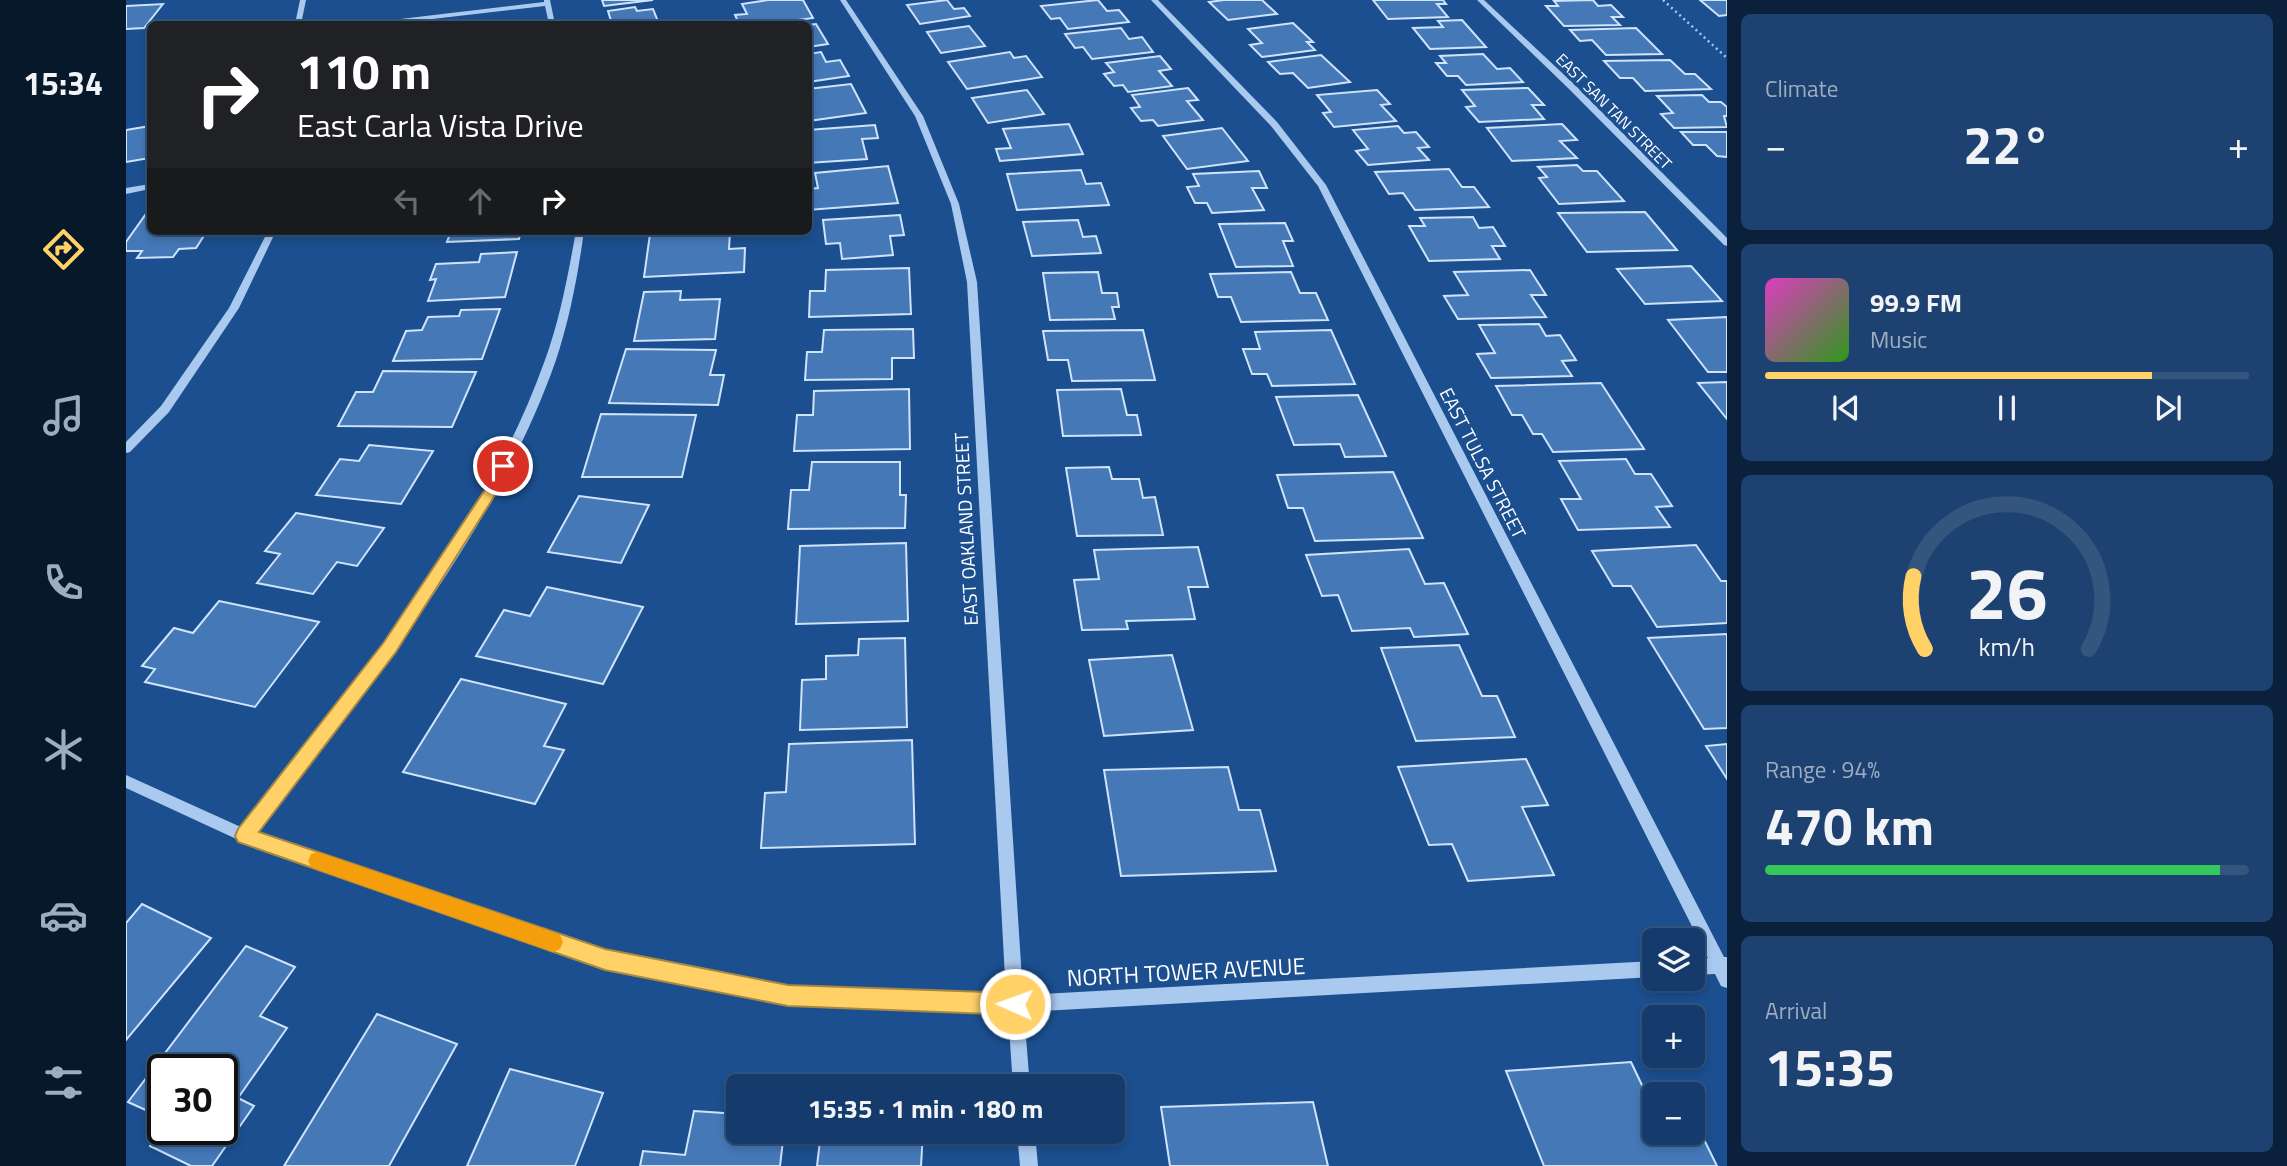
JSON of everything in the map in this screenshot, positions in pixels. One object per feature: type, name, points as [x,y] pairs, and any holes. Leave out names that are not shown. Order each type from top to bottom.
[{"type":"street","points":[[299,21],[303,0]]},
{"type":"street","name":"EAST OAKLAND STREET","points":[[843,0],[919,116],[955,204],[972,282],[1021,1074]]},
{"type":"street","name":"EAST TULSA STREET","points":[[1154,0],[1274,124],[1322,185],[1725,970]]},
{"type":"street","name":"EAST SAN TAN STREET","points":[[1480,0],[1571,86],[1727,243]]},
{"type":"street","points":[[398,21],[547,2],[551,21]]},
{"type":"street","points":[[126,191],[147,188]]},
{"type":"street","points":[[126,449],[165,409],[234,308],[270,235]]},
{"type":"street","points":[[245,836],[390,647],[492,489],[546,374],[574,272],[579,235]]},
{"type":"street","name":"NORTH TOWER AVENUE","points":[[126,781],[245,836],[605,960],[788,996],[1015,1004],[1642,970]]},
{"type":"street","points":[[1705,968],[1725,970]]},
{"type":"street","points":[[1027,1144],[1030,1166]]},
{"type":"path","points":[[1662,0],[1727,58]]},
{"type":"building","points":[[602,0],[653,0],[604,6]]},
{"type":"building","points":[[768,0],[803,0],[813,18],[790,21],[738,21],[735,15],[747,14],[742,4]]},
{"type":"building","points":[[947,0],[954,9],[964,8],[970,16],[920,24],[907,5]]},
{"type":"building","points":[[1098,0],[1107,11],[1119,10],[1129,22],[1068,29],[1060,18],[1051,19],[1041,6]]},
{"type":"building","points":[[1262,0],[1277,14],[1228,20],[1209,2]]},
{"type":"building","points":[[1373,0],[1443,0],[1446,4],[1437,4],[1448,17],[1388,19]]},
{"type":"building","points":[[1593,0],[1598,6],[1611,5],[1623,17],[1612,17],[1620,25],[1564,26],[1546,6],[1558,6],[1554,1]]},
{"type":"building","points":[[1700,0],[1727,0],[1727,15],[1719,16]]},
{"type":"building","points":[[163,4],[144,28],[126,29],[126,6]]},
{"type":"building","points":[[635,7],[637,11],[653,9],[658,21],[611,21],[608,11]]},
{"type":"building","points":[[1462,20],[1486,47],[1430,49],[1413,28],[1443,27],[1438,21]]},
{"type":"building","points":[[1293,23],[1313,42],[1307,42],[1315,50],[1262,57],[1250,45],[1262,43],[1248,29]]},
{"type":"building","points":[[812,24],[816,24],[828,44],[812,46]]},
{"type":"building","points":[[969,26],[985,46],[941,53],[927,32]]},
{"type":"building","points":[[1121,28],[1129,39],[1142,37],[1153,52],[1092,59],[1083,47],[1075,48],[1065,34]]},
{"type":"building","points":[[1636,28],[1662,54],[1606,55],[1592,40],[1580,41],[1570,30]]},
{"type":"building","points":[[821,52],[826,62],[840,60],[849,76],[812,81],[812,53]]},
{"type":"building","points":[[1010,52],[1014,58],[1026,56],[1042,77],[967,89],[948,62]]},
{"type":"building","points":[[1483,54],[1497,69],[1510,68],[1523,82],[1466,85],[1458,76],[1447,76],[1436,63],[1446,63],[1440,56]]},
{"type":"building","points":[[1321,55],[1350,82],[1308,88],[1293,73],[1280,74],[1268,62]]},
{"type":"building","points":[[1160,56],[1171,69],[1159,71],[1172,86],[1128,92],[1123,85],[1114,86],[1104,74],[1114,72],[1106,63]]},
{"type":"building","points":[[1670,60],[1685,74],[1695,74],[1711,89],[1645,91],[1633,78],[1620,78],[1604,61]]},
{"type":"building","points":[[851,84],[866,113],[812,120],[812,89]]},
{"type":"building","points":[[1188,88],[1198,100],[1187,101],[1203,120],[1158,126],[1153,120],[1141,121],[1131,108],[1140,107],[1132,95]]},
{"type":"building","points":[[1528,88],[1544,105],[1532,105],[1544,119],[1479,122],[1466,107],[1475,106],[1462,90]]},
{"type":"building","points":[[1027,90],[1044,114],[988,123],[972,98]]},
{"type":"building","points":[[1377,90],[1390,104],[1381,105],[1396,121],[1334,127],[1323,113],[1331,112],[1317,95]]},
{"type":"building","points":[[1702,95],[1709,102],[1721,102],[1727,107],[1727,116],[1724,116],[1727,127],[1674,128],[1661,114],[1673,113],[1657,96]]},
{"type":"building","points":[[1069,124],[1083,154],[1000,161],[996,149],[1011,148],[1003,129]]},
{"type":"building","points":[[1562,124],[1577,140],[1560,141],[1577,158],[1512,161],[1487,128]]},
{"type":"building","points":[[875,125],[878,138],[862,139],[867,159],[812,163],[812,130]]},
{"type":"building","points":[[147,126],[147,158],[126,162],[126,130]]},
{"type":"building","points":[[1398,126],[1404,133],[1416,132],[1429,147],[1418,148],[1429,160],[1368,165],[1356,151],[1368,149],[1353,130]]},
{"type":"building","points":[[1222,128],[1248,161],[1187,169],[1163,136]]},
{"type":"building","points":[[1681,132],[1727,132],[1727,157],[1717,156],[1706,145],[1693,145]]},
{"type":"building","points":[[1577,165],[1583,171],[1597,171],[1624,201],[1559,204],[1539,178],[1547,177],[1538,167]]},
{"type":"building","points":[[888,166],[898,203],[812,210],[812,189],[818,188],[815,173]]},
{"type":"building","points":[[1449,169],[1462,187],[1474,187],[1489,207],[1415,210],[1403,193],[1389,194],[1375,172]]},
{"type":"building","points":[[1081,170],[1086,184],[1101,183],[1109,205],[1017,210],[1007,174]]},
{"type":"building","points":[[1259,171],[1267,188],[1252,188],[1264,210],[1212,213],[1207,203],[1195,203],[1187,187],[1199,186],[1193,174]]},
{"type":"building","points":[[147,212],[147,235],[204,235],[196,248],[179,249],[173,257],[137,258],[142,251],[126,251],[126,242]]},
{"type":"building","points":[[1645,212],[1677,250],[1587,252],[1558,213]]},
{"type":"building","points":[[900,215],[904,235],[890,236],[893,255],[842,259],[840,243],[826,244],[823,220]]},
{"type":"building","points":[[1473,217],[1479,228],[1493,227],[1505,246],[1492,246],[1500,259],[1429,261],[1409,226],[1425,226],[1420,218]]},
{"type":"building","points":[[1078,220],[1083,237],[1096,236],[1101,253],[1032,256],[1023,222]]},
{"type":"building","points":[[1285,223],[1293,241],[1283,241],[1293,266],[1236,267],[1219,224]]},
{"type":"building","points":[[450,235],[520,235],[519,239],[447,242]]},
{"type":"building","points":[[650,235],[730,235],[729,249],[745,248],[744,272],[644,277]]},
{"type":"building","points":[[517,252],[505,297],[428,301],[436,279],[430,280],[436,264],[479,262],[481,254]]},
{"type":"building","points":[[1691,266],[1722,301],[1645,304],[1617,269]]},
{"type":"building","points":[[909,268],[911,314],[809,317],[810,291],[825,291],[826,270]]},
{"type":"building","points":[[1530,270],[1546,295],[1531,295],[1546,317],[1458,319],[1444,296],[1468,295],[1454,272]]},
{"type":"building","points":[[1098,272],[1102,293],[1117,293],[1119,307],[1112,307],[1115,319],[1050,320],[1043,273]]},
{"type":"building","points":[[1291,272],[1300,293],[1316,293],[1328,320],[1241,322],[1231,297],[1218,297],[1210,274]]},
{"type":"building","points":[[681,291],[680,300],[720,299],[715,339],[634,341],[644,292]]},
{"type":"building","points":[[500,309],[482,359],[393,361],[406,331],[422,330],[428,317],[459,316],[461,310]]},
{"type":"building","points":[[1727,317],[1727,372],[1708,372],[1668,320]]},
{"type":"building","points":[[1539,324],[1546,336],[1560,335],[1576,360],[1562,361],[1572,376],[1491,378],[1477,354],[1495,353],[1479,325]]},
{"type":"building","points":[[913,329],[914,358],[892,358],[892,379],[805,380],[807,352],[822,352],[824,330]]},
{"type":"building","points":[[1143,330],[1155,380],[1072,381],[1068,360],[1048,360],[1043,331]]},
{"type":"building","points":[[1331,330],[1355,384],[1272,386],[1267,374],[1252,374],[1243,349],[1260,349],[1255,332]]},
{"type":"building","points":[[626,349],[716,350],[710,375],[724,375],[718,405],[609,403]]},
{"type":"building","points":[[383,371],[476,372],[452,427],[338,426],[356,392],[373,392]]},
{"type":"building","points":[[1727,382],[1727,419],[1698,383]]},
{"type":"building","points":[[1601,383],[1644,449],[1553,452],[1542,434],[1533,434],[1522,415],[1512,415],[1496,386]]},
{"type":"building","points":[[909,389],[910,449],[794,451],[797,415],[813,415],[814,391]]},
{"type":"building","points":[[1121,389],[1127,415],[1137,415],[1141,435],[1063,436],[1057,390]]},
{"type":"building","points":[[1358,395],[1386,456],[1345,457],[1340,444],[1294,445],[1276,397]]},
{"type":"building","points":[[601,414],[696,415],[682,477],[582,477]]},
{"type":"building","points":[[369,445],[433,451],[401,504],[316,495],[340,459],[359,461]]},
{"type":"building","points":[[1626,459],[1635,474],[1651,474],[1672,506],[1656,507],[1670,527],[1578,530],[1561,499],[1581,499],[1559,461]]},
{"type":"building","points":[[812,462],[900,462],[900,495],[906,495],[905,528],[788,529],[791,490],[809,490]]},
{"type":"building","points":[[1109,467],[1112,479],[1139,479],[1143,498],[1155,497],[1163,535],[1077,536],[1066,468]]},
{"type":"building","points":[[1393,472],[1423,538],[1315,541],[1303,508],[1288,508],[1277,475]]},
{"type":"building","points":[[579,496],[649,505],[621,563],[548,552]]},
{"type":"building","points":[[296,513],[384,528],[357,566],[337,562],[313,594],[257,583],[280,554],[265,551]]},
{"type":"building","points":[[906,543],[908,621],[796,624],[800,546]]},
{"type":"building","points":[[1696,545],[1721,581],[1727,581],[1727,623],[1657,627],[1631,586],[1613,586],[1592,551]]},
{"type":"building","points":[[1198,547],[1208,587],[1188,587],[1195,619],[1126,621],[1128,629],[1082,630],[1074,580],[1099,579],[1094,550]]},
{"type":"building","points":[[1409,549],[1425,584],[1444,583],[1468,634],[1414,637],[1410,628],[1352,631],[1338,595],[1322,596],[1306,555]]},
{"type":"building","points":[[547,587],[643,607],[603,684],[476,656],[504,610],[530,616]]},
{"type":"building","points":[[219,601],[319,622],[255,707],[145,682],[155,669],[142,666],[174,628],[193,633]]},
{"type":"building","points":[[1727,634],[1727,728],[1704,729],[1648,638]]},
{"type":"building","points":[[905,638],[907,727],[800,730],[802,680],[826,679],[826,656],[858,655],[859,639]]},
{"type":"building","points":[[1459,645],[1482,696],[1497,696],[1515,737],[1416,741],[1381,648]]},
{"type":"building","points":[[1172,655],[1193,730],[1104,736],[1089,660]]},
{"type":"building","points":[[461,679],[566,704],[544,746],[564,750],[535,804],[403,772]]},
{"type":"building","points":[[912,740],[915,844],[761,848],[765,793],[786,792],[789,744]]},
{"type":"building","points":[[1727,744],[1727,779],[1706,746]]},
{"type":"building","points":[[1526,759],[1548,805],[1522,807],[1554,875],[1468,881],[1452,844],[1429,845],[1398,767]]},
{"type":"building","points":[[1228,767],[1239,810],[1260,810],[1276,871],[1121,876],[1104,770]]},
{"type":"building","points":[[142,904],[211,938],[126,1040],[126,923]]},
{"type":"building","points":[[246,946],[295,967],[260,1016],[287,1028],[238,1098],[238,1054],[164,1054]]},
{"type":"building","points":[[377,1014],[457,1044],[389,1166],[284,1166]]},
{"type":"building","points":[[1631,1062],[1642,1085],[1642,1145],[1705,1145],[1705,1142],[1717,1166],[1544,1166],[1506,1071]]},
{"type":"building","points":[[510,1069],[603,1093],[575,1166],[467,1166]]},
{"type":"building","points":[[147,1077],[147,1111],[128,1102]]},
{"type":"building","points":[[238,1098],[254,1106],[238,1129]]},
{"type":"building","points":[[1313,1102],[1328,1166],[1170,1166],[1161,1107]]},
{"type":"building","points":[[694,1111],[726,1113],[726,1144],[783,1144],[780,1166],[640,1166],[643,1151],[685,1155]]},
{"type":"building","points":[[820,1144],[922,1144],[921,1166],[817,1166]]},
{"type":"building","points":[[227,1145],[212,1166],[191,1166],[150,1146]]},
{"type":"slow traffic","points":[[318,861],[553,942]]},
{"type":"route","points":[[503,466],[492,489],[390,647],[245,836],[605,960],[788,996],[1015,1004]]}]
